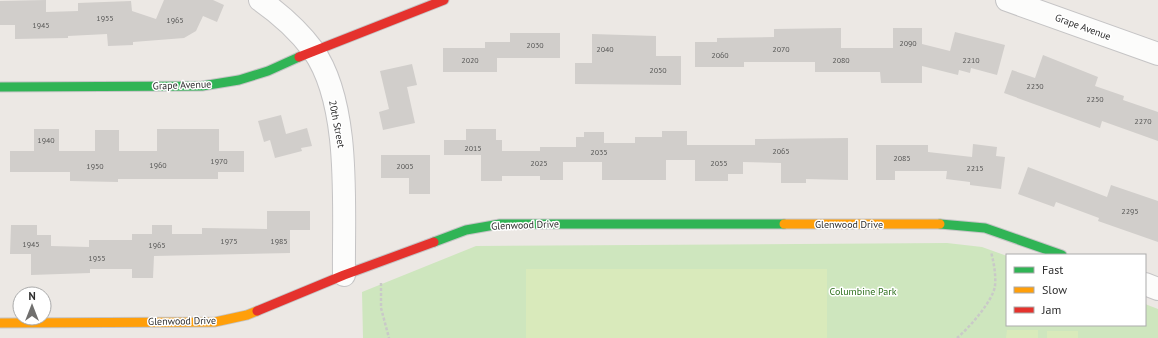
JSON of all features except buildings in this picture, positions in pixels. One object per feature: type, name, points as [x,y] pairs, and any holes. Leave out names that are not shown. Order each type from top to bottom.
[{"type":"street","name":"20th Street","points":[[260,0],[283,16],[313,51],[325,75],[337,111],[343,148],[344,275]]},
{"type":"street","name":"Grape Avenue","points":[[0,87],[202,86],[239,80],[268,71],[313,51],[444,0]]},
{"type":"street","name":"Grape Avenue","points":[[1008,0],[1158,54]]},
{"type":"street","name":"Glenwood Drive","points":[[0,323],[215,322],[247,316],[344,275],[466,230],[500,224],[947,224],[985,228],[1059,254]]},
{"type":"street","points":[[1146,284],[1158,289]]},
{"type":"path","points":[[957,338],[967,330],[983,309],[995,288],[994,266],[985,228]]},
{"type":"path","points":[[378,263],[382,276],[380,293],[381,308],[389,338]]},
{"type":"green space","name":"Columbine Park","points":[[947,243],[982,247],[1006,256],[1006,326],[1146,326],[1146,304],[1158,309],[1158,338],[363,338],[362,292],[476,246]]},
{"type":"green space","points":[[526,269],[827,269],[827,338],[526,338]]},
{"type":"green space","points":[[1007,330],[1038,330],[1038,338],[1006,338]]},
{"type":"green space","points":[[1047,331],[1078,331],[1078,338],[1047,338]]},
{"type":"traffic: fast","points":[[0,87],[202,86],[239,80],[268,71],[299,57]]},
{"type":"traffic: fast","points":[[434,242],[466,230],[500,224],[784,224]]},
{"type":"traffic: fast","points":[[940,224],[985,228],[1059,254]]},
{"type":"traffic: slow","points":[[784,224],[940,224]]},
{"type":"traffic: slow","points":[[0,323],[215,322],[247,315],[257,311]]},
{"type":"traffic: jam","points":[[299,57],[444,0]]},
{"type":"traffic: jam","points":[[257,311],[344,275],[434,242]]}]
